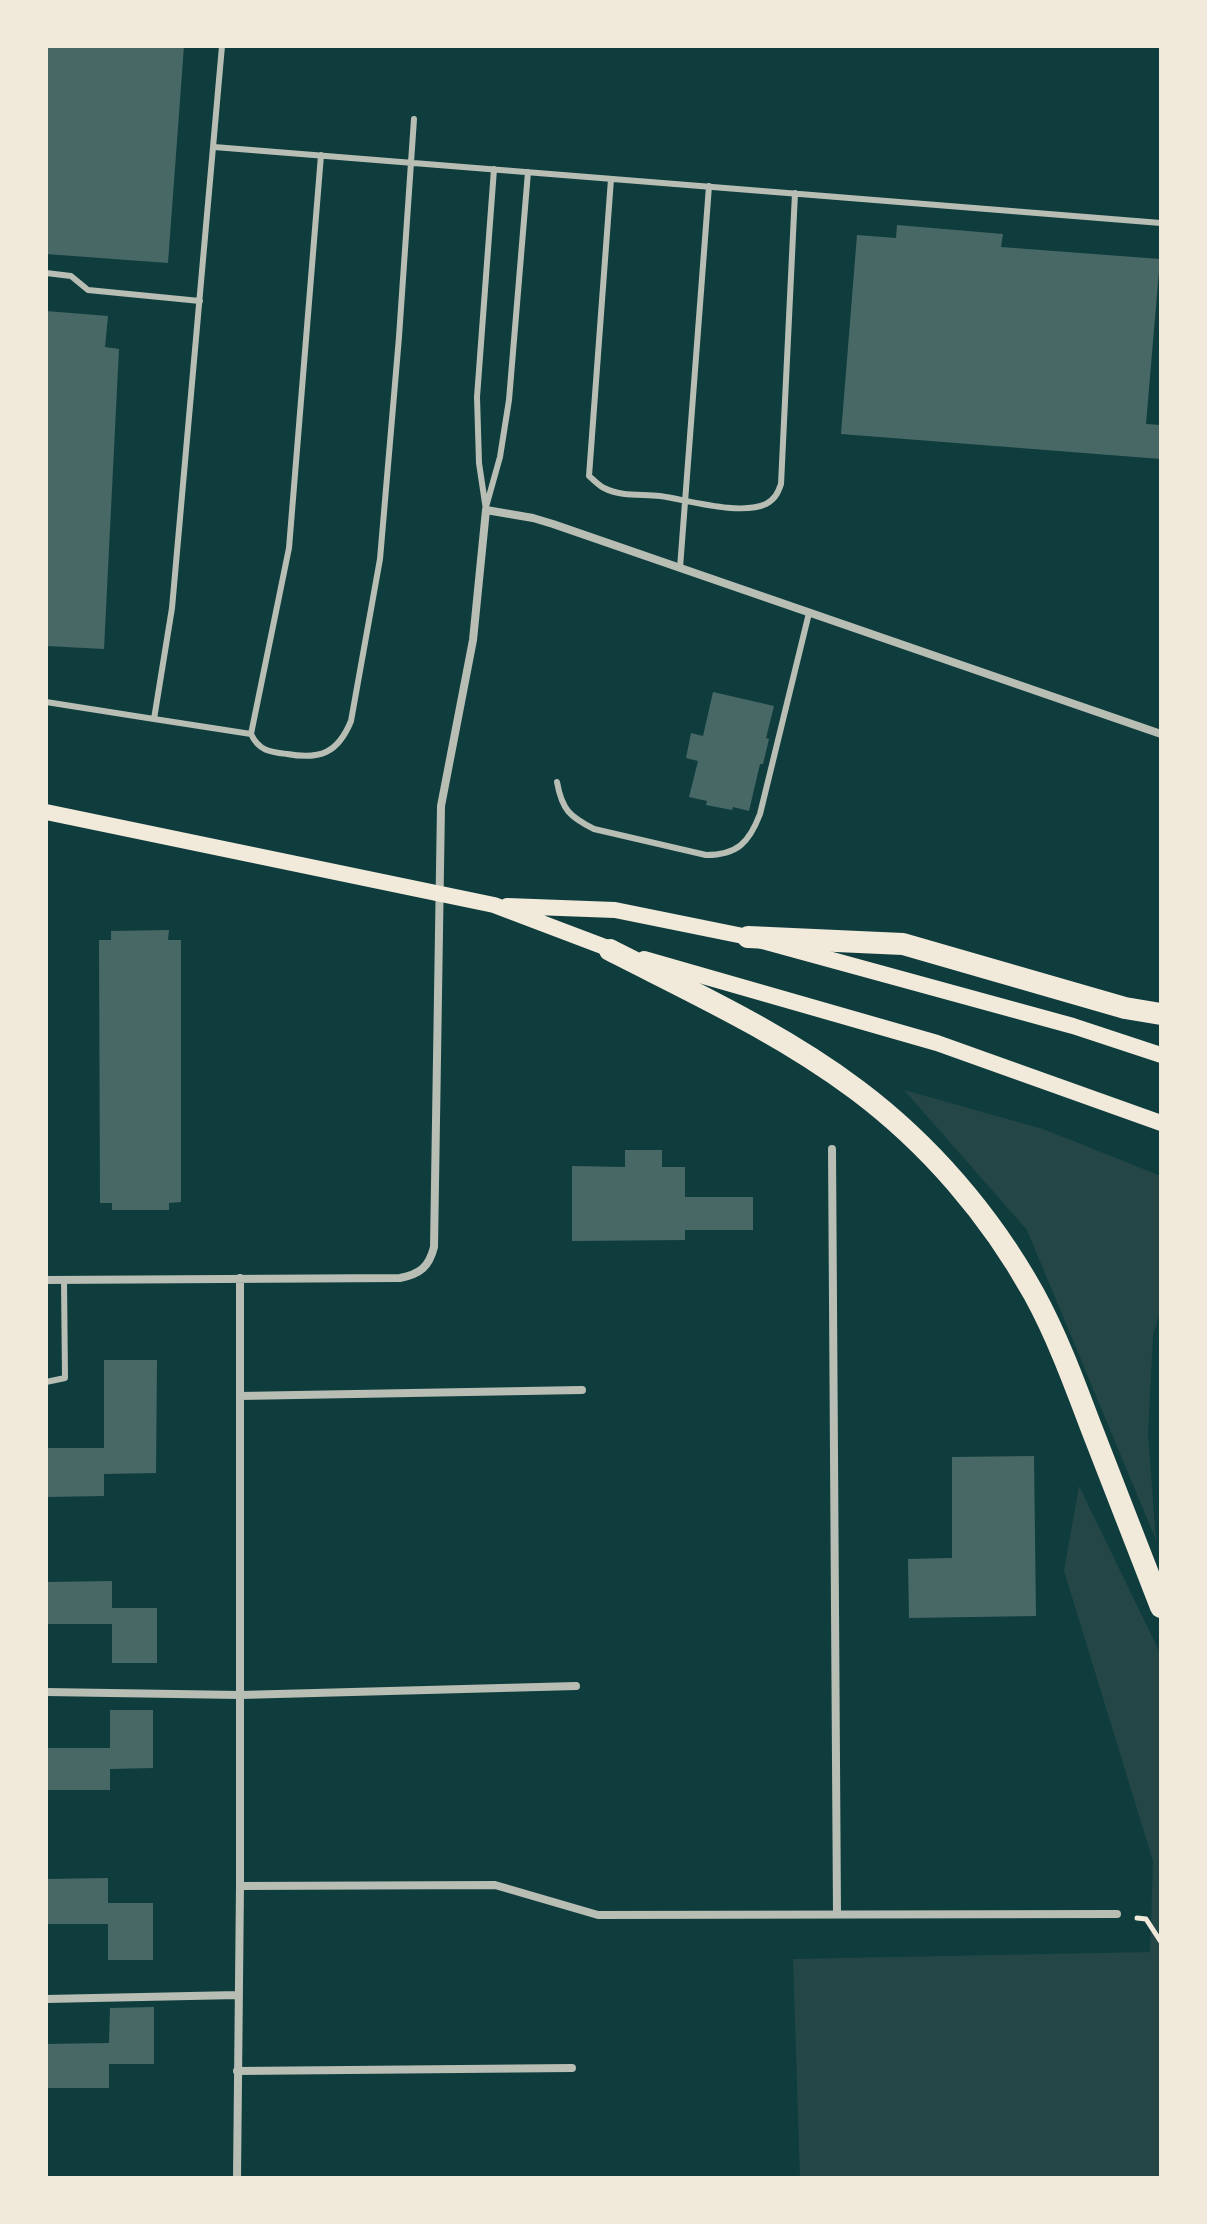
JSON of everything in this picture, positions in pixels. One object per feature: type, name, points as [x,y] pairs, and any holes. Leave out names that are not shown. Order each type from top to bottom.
[{"type":"highway","points":[[748,937],[903,944],[1125,1008],[1161,1014]]},
{"type":"highway","points":[[610,950],[798,1049],[882,1110],[914,1138],[957,1185],[991,1226],[1019,1268],[1051,1328],[1161,1607]]},
{"type":"main road","points":[[46,813],[494,905],[615,910],[748,937],[1058,1021],[1161,1055]]},
{"type":"main road","points":[[494,905],[610,950],[937,1043],[1161,1123]]},
{"type":"street","points":[[46,1280],[400,1278],[424,1269],[431,1259],[434,1247],[441,806],[473,640],[486,510],[533,518],[1161,734]]},
{"type":"street","points":[[832,1149],[837,1914]]},
{"type":"street","points":[[237,2178],[240,1278]]},
{"type":"street","points":[[240,1396],[582,1390]]},
{"type":"street","points":[[46,1692],[240,1695],[576,1686]]},
{"type":"street","points":[[240,1886],[495,1885],[598,1915],[1117,1914]]},
{"type":"street","points":[[46,1999],[238,1995]]},
{"type":"street","points":[[237,2071],[572,2068]]},
{"type":"lane","points":[[154,719],[172,608],[222,46]]},
{"type":"lane","points":[[321,155],[289,548],[251,734],[264,751],[308,758],[337,745],[351,721],[380,559],[414,119]]},
{"type":"lane","points":[[214,147],[1161,223]]},
{"type":"lane","points":[[486,510],[479,463],[477,397],[494,169]]},
{"type":"lane","points":[[486,510],[500,457],[509,400],[528,172]]},
{"type":"lane","points":[[611,179],[589,476],[602,488],[625,494],[748,508],[766,504],[777,496],[781,484],[795,193]]},
{"type":"lane","points":[[680,568],[709,186]]},
{"type":"lane","points":[[46,273],[71,276],[88,290],[200,301]]},
{"type":"lane","points":[[557,782],[566,811],[578,822],[594,829],[706,855],[730,852],[742,845],[753,832],[760,814],[809,613]]},
{"type":"lane","points":[[46,702],[251,734]]},
{"type":"lane","points":[[46,1382],[65,1378],[64,1280]]},
{"type":"path","points":[[1117,1914],[1146,1919],[1161,1942]]},
{"type":"shaded area","points":[[904,1090],[1043,1129],[1161,1176],[1161,1309],[1153,1335],[1148,1434],[1156,1540],[1027,1230]]},
{"type":"shaded area","points":[[1079,1486],[1161,1655],[1161,2178],[800,2178],[793,1959],[1150,1952],[1153,1861],[1064,1571]]},
{"type":"building","points":[[46,46],[184,46],[168,263],[46,254]]},
{"type":"building","points":[[897,225],[1003,234],[1001,247],[1160,259],[1146,424],[1161,425],[1161,459],[841,434],[857,235],[896,238]]},
{"type":"building","points":[[46,311],[108,316],[105,347],[119,349],[104,649],[46,646]]},
{"type":"building","points":[[713,692],[774,706],[766,738],[769,739],[749,811],[706,805],[707,801],[689,797],[698,761],[686,758],[691,733],[703,736]]},
{"type":"building","points":[[169,930],[168,940],[181,940],[181,1202],[169,1203],[169,1210],[112,1210],[112,1203],[100,1203],[99,940],[111,940],[111,931]]},
{"type":"building","points":[[625,1150],[662,1150],[662,1167],[685,1167],[685,1197],[753,1197],[753,1230],[685,1230],[685,1240],[572,1241],[572,1166],[625,1167]]},
{"type":"building","points":[[104,1360],[157,1360],[156,1473],[104,1474],[104,1496],[46,1497],[46,1448],[104,1448]]},
{"type":"building","points":[[1034,1456],[1036,1616],[909,1618],[908,1559],[952,1558],[952,1457]]},
{"type":"building","points":[[112,1581],[112,1608],[157,1608],[157,1663],[112,1663],[112,1624],[46,1624],[46,1582]]},
{"type":"building","points":[[110,1710],[153,1710],[153,1768],[110,1769],[110,1790],[46,1790],[46,1748],[110,1748]]},
{"type":"building","points":[[108,1878],[108,1903],[153,1903],[153,1960],[108,1960],[108,1924],[46,1924],[46,1879]]},
{"type":"building","points":[[154,2007],[154,2064],[109,2064],[109,2088],[46,2088],[46,2044],[109,2043],[110,2008]]}]
